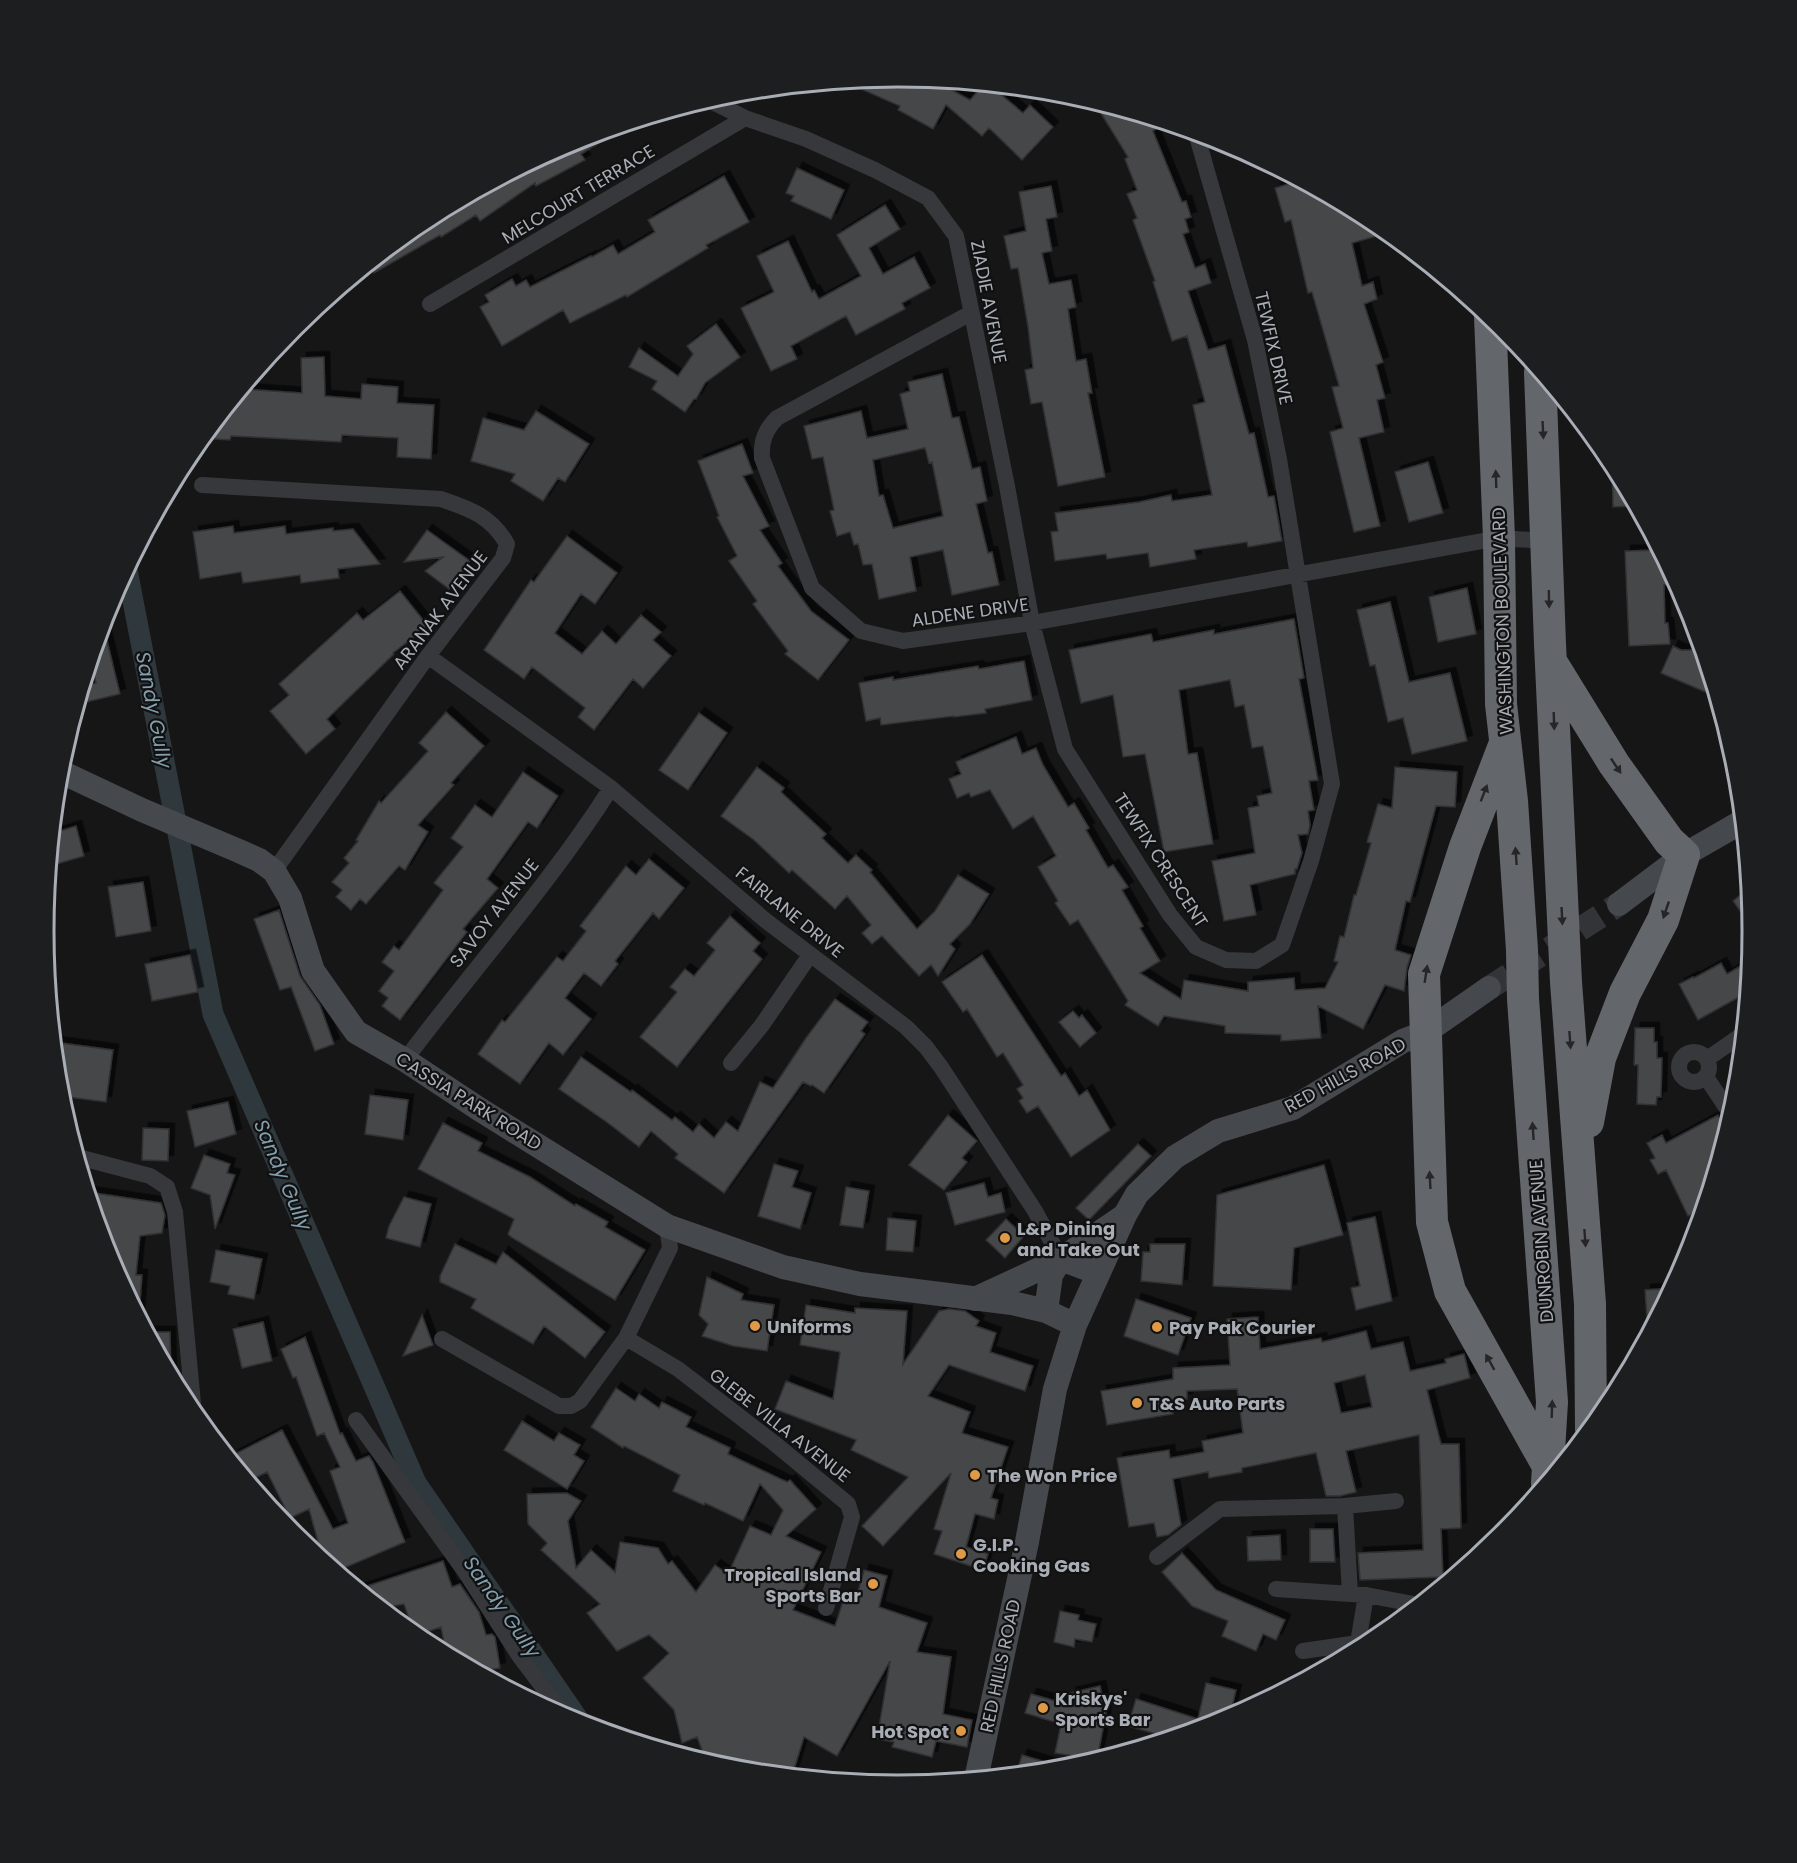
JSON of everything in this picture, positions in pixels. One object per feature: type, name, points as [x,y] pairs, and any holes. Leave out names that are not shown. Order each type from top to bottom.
[{"type":"highway","name":"WASHINGTON BOULEVARD","points":[[1491,329],[1499,538],[1501,704],[1506,741],[1521,939],[1523,999]]},
{"type":"highway","points":[[1540,384],[1566,982],[1590,1304],[1591,1415]]},
{"type":"highway","points":[[1552,663],[1614,764],[1669,841],[1684,855],[1663,920],[1625,993],[1600,1058],[1590,1108],[1581,1179]]},
{"type":"highway","points":[[1506,741],[1465,847],[1424,974],[1432,1222],[1450,1291],[1546,1472]]},
{"type":"highway","name":"DUNROBIN AVENUE","points":[[1523,999],[1552,1402],[1548,1470]]},
{"type":"main road","name":"CASSIA PARK ROAD","points":[[69,776],[259,860],[274,871],[290,898],[313,971],[356,1032],[405,1060],[667,1226],[783,1267],[860,1284],[1012,1303],[1046,1311],[1075,1325]]},
{"type":"main road","points":[[1619,904],[1684,855],[1736,825]]},
{"type":"main road","name":"RED HILLS ROAD","points":[[978,1772],[1027,1542],[1055,1389],[1075,1325],[1125,1215],[1137,1194],[1175,1158],[1218,1131],[1293,1108],[1403,1041],[1426,1032],[1489,988]]},
{"type":"main road","points":[[975,1299],[1061,1259],[1125,1215]]},
{"type":"main road","points":[[1061,1259],[1098,1273]]},
{"type":"main road","points":[[1046,1311],[1051,1275],[1061,1259]]},
{"type":"street","name":"ZIADIE AVENUE","points":[[721,106],[745,118],[806,139],[875,170],[928,198],[956,236],[1007,486],[1032,623]]},
{"type":"street","name":"MELCOURT TERRACE","points":[[430,304],[745,118]]},
{"type":"street","name":"TEWFIX DRIVE","points":[[1199,142],[1255,340],[1279,459],[1298,576]]},
{"type":"street","name":"ALDENE DRIVE","points":[[971,314],[777,418],[769,426],[764,436],[761,447],[762,458],[812,588],[861,631],[903,641],[1032,623],[1499,538],[1547,541]]},
{"type":"street","name":"ARANAK AVENUE","points":[[202,485],[441,499],[466,507],[489,521],[499,530],[507,544],[504,558],[428,656],[274,871]]},
{"type":"street","name":"TEWFIX CRESCENT","points":[[1032,623],[1065,749],[1170,915],[1196,948],[1226,960],[1256,961],[1282,945],[1311,861],[1332,784],[1298,576]]},
{"type":"street","name":"FAIRLANE DRIVE","points":[[428,656],[611,788],[756,912],[906,1027],[926,1047],[941,1067],[1029,1201],[1061,1259]]},
{"type":"street","name":"SAVOY AVENUE","points":[[405,1060],[519,916],[585,828],[611,788]]},
{"type":"street","points":[[731,1063],[762,1025],[810,955]]},
{"type":"street","points":[[1707,1059],[1736,1039]]},
{"type":"street","points":[[1696,1052],[1703,1054],[1707,1059],[1710,1065],[1706,1077],[1701,1082],[1694,1083],[1682,1076],[1679,1070],[1683,1056],[1696,1052]]},
{"type":"street","points":[[1706,1077],[1725,1105]]},
{"type":"street","points":[[86,1159],[150,1176],[167,1187],[176,1212],[192,1395]]},
{"type":"street","points":[[442,1339],[559,1406],[571,1406],[580,1401],[626,1338],[669,1248],[667,1226]]},
{"type":"street","name":"GLEBE VILLA AVENUE","points":[[626,1338],[678,1370],[774,1443],[848,1504],[852,1517],[825,1608]]},
{"type":"street","points":[[356,1420],[457,1560],[520,1657],[555,1703]]},
{"type":"street","points":[[1157,1557],[1220,1509],[1345,1506],[1396,1501]]},
{"type":"street","points":[[1345,1506],[1358,1594],[1360,1639]]},
{"type":"street","points":[[1276,1589],[1358,1594],[1410,1603]]},
{"type":"street","points":[[1304,1651],[1347,1647]]},
{"type":"building","points":[[860,88],[950,89],[970,100],[978,91],[999,93],[1023,113],[1030,105],[1053,127],[1022,160],[989,128],[982,136],[946,105],[933,129],[898,110],[900,106]]},
{"type":"building","points":[[1100,112],[1157,128],[1153,131],[1182,202],[1186,201],[1191,217],[1185,219],[1189,232],[1183,234],[1195,268],[1205,264],[1211,283],[1188,291],[1208,350],[1225,345],[1249,434],[1254,433],[1268,497],[1274,496],[1282,541],[1248,547],[1247,542],[1194,550],[1196,559],[1150,567],[1148,553],[1107,559],[1106,554],[1055,561],[1051,532],[1058,531],[1055,513],[1139,502],[1171,495],[1172,501],[1212,495],[1193,405],[1205,402],[1187,336],[1172,341],[1153,282],[1155,281],[1133,220],[1137,218],[1127,194],[1137,190],[1125,159],[1128,157]]},
{"type":"building","points":[[602,141],[581,154],[585,160],[536,186],[535,183],[480,221],[476,215],[441,237],[440,235],[374,273],[373,271],[384,262],[429,229],[476,200],[525,174]]},
{"type":"building","points":[[797,168],[844,190],[831,219],[791,201],[794,196],[786,193]]},
{"type":"building","points":[[724,176],[749,222],[706,245],[708,248],[627,297],[626,295],[570,323],[563,310],[502,346],[480,307],[489,302],[485,295],[512,279],[516,286],[526,280],[530,287],[613,245],[618,254],[655,232],[648,220]]},
{"type":"building","points":[[1290,184],[1321,200],[1377,236],[1352,243],[1362,286],[1373,282],[1377,299],[1364,304],[1383,362],[1376,365],[1385,398],[1377,400],[1384,432],[1359,438],[1380,526],[1354,532],[1330,432],[1343,428],[1332,387],[1339,386],[1312,292],[1308,293],[1291,220],[1285,222],[1275,188]]},
{"type":"building","points":[[1051,186],[1057,217],[1046,219],[1052,251],[1042,253],[1049,284],[1071,280],[1076,307],[1068,309],[1076,361],[1086,359],[1092,393],[1088,393],[1105,477],[1058,486],[1042,402],[1031,404],[1025,370],[1033,368],[1028,327],[1018,268],[1011,269],[1004,236],[1026,231],[1019,192]]},
{"type":"building","points":[[885,205],[900,229],[869,248],[883,274],[914,257],[930,288],[902,303],[905,309],[856,335],[846,316],[791,346],[797,359],[771,371],[741,308],[774,292],[757,256],[788,241],[812,292],[814,290],[819,299],[861,276],[837,235]]},
{"type":"building","points":[[716,324],[740,357],[705,383],[685,412],[652,389],[657,381],[629,367],[639,348],[678,376],[693,354],[687,346]]},
{"type":"building","points":[[324,357],[325,396],[361,399],[362,384],[398,387],[397,403],[434,405],[431,459],[397,457],[398,438],[342,435],[341,442],[231,436],[230,440],[213,439],[252,390],[302,393],[301,358]]},
{"type":"building","points":[[942,374],[952,418],[959,417],[972,469],[980,467],[987,501],[976,504],[988,553],[992,552],[999,585],[952,595],[943,550],[910,557],[916,591],[879,599],[872,564],[863,565],[858,544],[854,545],[850,532],[837,536],[830,511],[834,510],[823,457],[812,459],[804,426],[861,411],[867,438],[908,429],[900,394],[910,391],[908,382]],"holes":[[[925,448],[929,463],[932,462],[943,516],[893,528],[883,495],[879,496],[873,460]]]},
{"type":"building","points":[[536,411],[589,444],[565,482],[558,478],[543,501],[511,481],[515,474],[471,461],[483,418],[524,430]]},
{"type":"building","points":[[742,444],[753,473],[743,476],[769,526],[760,530],[782,563],[778,566],[811,611],[849,640],[818,680],[785,654],[788,651],[753,604],[757,601],[729,561],[737,556],[717,517],[719,516],[698,461]]},
{"type":"building","points":[[1428,462],[1443,513],[1409,522],[1395,472]]},
{"type":"building","points":[[1612,480],[1628,506],[1613,507]]},
{"type":"building","points":[[233,526],[234,533],[285,526],[286,534],[333,528],[333,531],[353,529],[380,564],[338,569],[339,578],[301,583],[300,575],[243,583],[241,572],[200,579],[193,532]]},
{"type":"building","points":[[427,530],[470,561],[449,589],[425,571],[443,557],[404,562]]},
{"type":"building","points":[[567,536],[617,573],[595,604],[581,594],[555,633],[582,654],[602,631],[616,644],[641,615],[661,632],[653,640],[671,656],[643,688],[633,679],[594,730],[578,717],[585,708],[532,667],[524,679],[484,650],[531,580],[534,582]]},
{"type":"building","points":[[1652,550],[1656,558],[1668,584],[1664,585],[1665,623],[1668,623],[1670,644],[1629,646],[1625,551]]},
{"type":"building","points":[[1467,588],[1476,634],[1438,642],[1429,597]]},
{"type":"building","points":[[400,591],[428,626],[393,653],[327,719],[335,729],[306,754],[270,711],[289,695],[279,684],[357,613],[363,620]]},
{"type":"building","points":[[1390,602],[1409,682],[1450,673],[1467,741],[1412,754],[1403,718],[1388,722],[1375,665],[1370,666],[1357,610]]},
{"type":"building","points":[[1294,619],[1304,678],[1299,679],[1318,780],[1309,781],[1314,810],[1308,811],[1310,825],[1308,834],[1298,835],[1302,853],[1295,874],[1250,885],[1256,915],[1224,921],[1212,861],[1255,853],[1248,808],[1259,806],[1257,796],[1272,793],[1263,746],[1252,748],[1244,705],[1235,707],[1230,680],[1179,690],[1188,754],[1197,753],[1213,844],[1164,852],[1145,754],[1123,757],[1113,695],[1081,703],[1069,650],[1151,634],[1153,642],[1214,630],[1214,634]]},
{"type":"building","points":[[107,639],[120,694],[86,702],[92,684],[96,683],[94,676]]},
{"type":"building","points":[[1673,646],[1681,650],[1694,650],[1708,693],[1661,673]]},
{"type":"building","points":[[1024,661],[1032,700],[985,709],[986,713],[881,725],[880,718],[866,721],[859,683],[893,677],[893,680],[978,666],[979,669]]},
{"type":"building","points":[[446,712],[484,746],[451,783],[454,785],[418,825],[428,832],[405,870],[399,866],[366,904],[360,899],[351,910],[336,897],[342,890],[332,882],[349,863],[344,858],[358,841],[356,840],[379,801],[381,803],[428,751],[419,743]]},
{"type":"building","points":[[699,713],[727,733],[688,790],[659,770]]},
{"type":"building","points":[[1016,737],[1022,754],[1036,748],[1043,765],[1068,807],[1074,803],[1089,828],[1086,830],[1108,868],[1113,865],[1128,887],[1122,890],[1143,926],[1140,928],[1160,961],[1140,973],[1181,999],[1184,980],[1248,991],[1248,982],[1294,978],[1295,990],[1325,988],[1338,962],[1334,961],[1340,936],[1344,937],[1354,895],[1356,895],[1371,843],[1367,842],[1378,804],[1392,808],[1395,767],[1457,772],[1455,807],[1436,806],[1410,902],[1406,901],[1395,950],[1411,955],[1404,991],[1385,985],[1363,1029],[1318,1006],[1321,1038],[1281,1041],[1281,1035],[1225,1033],[1225,1026],[1164,1016],[1158,1026],[1125,1005],[1128,1001],[1078,920],[1070,925],[1055,903],[1058,901],[1038,867],[1056,856],[1033,816],[1013,829],[990,790],[971,797],[969,793],[957,798],[949,779],[961,774],[956,762]]},
{"type":"building","points":[[757,767],[784,788],[781,792],[826,834],[822,838],[848,863],[856,855],[872,870],[870,872],[917,929],[935,911],[958,875],[989,894],[970,924],[950,944],[955,949],[938,976],[931,965],[919,976],[882,936],[872,944],[862,933],[871,925],[847,896],[835,909],[792,870],[789,873],[754,840],[721,816]]},
{"type":"building","points":[[523,772],[558,796],[537,828],[528,822],[487,879],[498,888],[463,929],[467,932],[400,1020],[382,1006],[388,998],[379,991],[394,971],[382,962],[394,946],[399,950],[443,890],[434,883],[463,847],[451,838],[475,805],[492,817]]},
{"type":"building","points":[[76,826],[84,856],[57,864],[60,831]]},
{"type":"building","points":[[649,859],[684,888],[659,919],[653,913],[615,961],[618,964],[601,986],[584,973],[565,998],[591,1019],[563,1055],[549,1043],[520,1084],[478,1054],[502,1020],[505,1022],[557,957],[563,961],[586,931],[580,926],[626,866],[636,875]]},
{"type":"building","points":[[143,882],[151,931],[116,937],[108,887]]},
{"type":"building","points":[[1742,894],[1742,914],[1733,901]]},
{"type":"building","points":[[279,910],[300,976],[320,1005],[334,1044],[315,1051],[291,987],[280,990],[254,919]]},
{"type":"building","points":[[730,916],[760,943],[753,951],[762,959],[677,1067],[640,1037],[677,992],[670,987],[685,969],[694,976],[715,950],[707,943]]},
{"type":"building","points":[[190,955],[198,992],[152,1001],[145,964]]},
{"type":"building","points":[[982,955],[1061,1076],[1065,1073],[1079,1096],[1087,1090],[1110,1130],[1071,1157],[1038,1106],[1027,1113],[1019,1101],[1023,1098],[1017,1089],[1023,1085],[1003,1053],[997,1057],[967,1009],[963,1012],[942,982]]},
{"type":"building","points":[[1721,963],[1727,974],[1742,965],[1740,996],[1698,1020],[1679,984]]},
{"type":"building","points":[[835,999],[868,1022],[861,1031],[865,1034],[824,1093],[803,1082],[724,1193],[675,1158],[678,1154],[651,1131],[639,1147],[559,1089],[581,1057],[631,1092],[632,1090],[672,1120],[675,1117],[693,1132],[699,1124],[714,1138],[726,1122],[738,1131],[760,1082],[773,1088]]},
{"type":"building","points":[[1073,1011],[1079,1018],[1082,1015],[1096,1033],[1080,1047],[1059,1022]]},
{"type":"building","points":[[1635,1028],[1654,1028],[1657,1058],[1662,1058],[1661,1097],[1657,1097],[1656,1105],[1637,1104],[1638,1065],[1634,1065]]},
{"type":"building","points":[[61,1043],[113,1050],[106,1102],[70,1097]]},
{"type":"building","points":[[370,1095],[408,1100],[403,1140],[365,1134]]},
{"type":"building","points":[[228,1102],[236,1134],[195,1147],[187,1111]]},
{"type":"building","points":[[948,1115],[977,1141],[962,1158],[967,1162],[944,1190],[909,1165]]},
{"type":"building","points":[[1718,1115],[1721,1121],[1698,1203],[1694,1213],[1688,1216],[1666,1170],[1658,1174],[1650,1160],[1655,1158],[1647,1143],[1662,1135],[1666,1143]]},
{"type":"building","points":[[443,1123],[482,1143],[478,1151],[530,1177],[575,1206],[576,1204],[608,1222],[605,1227],[645,1250],[615,1300],[511,1237],[508,1234],[514,1219],[418,1169]]},
{"type":"building","points":[[143,1128],[169,1129],[168,1161],[142,1160]]},
{"type":"building","points":[[1138,1144],[1151,1156],[1089,1220],[1076,1208]]},
{"type":"building","points":[[204,1155],[230,1164],[227,1173],[235,1175],[215,1229],[210,1195],[191,1188]]},
{"type":"building","points":[[774,1164],[798,1171],[792,1187],[811,1193],[800,1229],[758,1216]]},
{"type":"building","points":[[1324,1165],[1343,1235],[1294,1248],[1291,1290],[1213,1286],[1217,1195]]},
{"type":"building","points":[[984,1183],[988,1197],[1001,1193],[1005,1212],[955,1225],[946,1193]]},
{"type":"building","points":[[846,1187],[869,1191],[863,1228],[840,1225]]},
{"type":"building","points":[[96,1193],[161,1203],[165,1215],[162,1233],[140,1236],[136,1275],[142,1275],[140,1303],[118,1255]]},
{"type":"building","points":[[404,1197],[431,1204],[420,1247],[386,1238],[389,1226]]},
{"type":"building","points":[[1375,1217],[1392,1301],[1356,1310],[1351,1288],[1360,1286],[1347,1223]]},
{"type":"building","points":[[888,1218],[916,1221],[913,1252],[886,1250]]},
{"type":"building","name":"L&P Dining and Take Out","points":[[1006,1219],[1024,1236],[1005,1258],[986,1240]]},
{"type":"building","points":[[455,1244],[496,1264],[503,1252],[605,1332],[585,1358],[544,1326],[533,1344],[471,1308],[476,1299],[440,1282],[440,1276]]},
{"type":"building","points":[[1150,1244],[1185,1244],[1182,1285],[1141,1281],[1143,1252],[1150,1252]]},
{"type":"building","points":[[216,1250],[262,1259],[254,1299],[228,1294],[230,1286],[210,1282]]},
{"type":"building","points":[[707,1277],[743,1294],[741,1300],[774,1305],[767,1351],[733,1346],[702,1336],[708,1324],[699,1315]]},
{"type":"building","points":[[1664,1289],[1647,1322],[1645,1290]]},
{"type":"building","name":"Pay Pak Courier","points":[[1136,1299],[1191,1318],[1178,1355],[1124,1336]]},
{"type":"building","points":[[806,1305],[855,1313],[855,1308],[907,1311],[903,1364],[939,1311],[949,1309],[965,1311],[979,1321],[976,1326],[996,1333],[990,1352],[1033,1366],[1025,1391],[949,1365],[928,1396],[970,1412],[962,1433],[1008,1447],[991,1498],[998,1500],[994,1519],[975,1514],[966,1547],[988,1554],[983,1570],[934,1554],[942,1531],[934,1529],[951,1473],[883,1546],[862,1526],[908,1477],[851,1450],[856,1440],[775,1409],[786,1381],[833,1399],[840,1352],[800,1345]]},
{"type":"building","points":[[422,1315],[433,1345],[403,1356]]},
{"type":"building","points":[[1258,1317],[1260,1349],[1321,1338],[1322,1342],[1366,1331],[1371,1349],[1403,1342],[1410,1371],[1446,1363],[1445,1359],[1464,1354],[1470,1378],[1427,1390],[1441,1444],[1459,1444],[1461,1528],[1441,1529],[1443,1576],[1360,1580],[1358,1553],[1423,1550],[1419,1435],[1346,1451],[1356,1492],[1340,1496],[1326,1496],[1316,1453],[1242,1468],[1242,1472],[1209,1478],[1208,1472],[1173,1479],[1181,1525],[1168,1535],[1157,1537],[1154,1523],[1129,1527],[1117,1458],[1169,1450],[1170,1458],[1204,1452],[1202,1441],[1243,1433],[1237,1389],[1187,1391],[1187,1399],[1171,1400],[1173,1414],[1107,1425],[1101,1391],[1173,1379],[1173,1368],[1230,1365],[1227,1319]],"holes":[[[1365,1375],[1372,1407],[1341,1413],[1334,1383]]]},
{"type":"building","points":[[263,1322],[272,1361],[242,1368],[233,1329]]},
{"type":"building","points":[[155,1332],[170,1332],[171,1360]]},
{"type":"building","points":[[305,1337],[340,1434],[342,1433],[356,1461],[369,1456],[373,1462],[405,1542],[344,1568],[319,1545],[309,1509],[291,1518],[267,1472],[255,1478],[235,1454],[282,1430],[333,1529],[348,1523],[330,1471],[340,1467],[324,1433],[317,1436],[296,1377],[293,1378],[281,1349]]},
{"type":"building","points":[[616,1388],[635,1401],[639,1394],[659,1408],[662,1402],[691,1417],[686,1427],[730,1448],[728,1454],[787,1482],[790,1480],[816,1509],[786,1536],[821,1552],[793,1610],[835,1626],[845,1595],[856,1599],[864,1570],[887,1576],[879,1607],[927,1623],[917,1652],[951,1657],[943,1714],[972,1720],[967,1747],[936,1741],[932,1757],[892,1747],[894,1742],[877,1739],[890,1661],[837,1756],[804,1737],[794,1770],[703,1753],[697,1737],[682,1743],[674,1710],[643,1678],[669,1653],[649,1635],[617,1651],[587,1613],[600,1604],[541,1550],[547,1543],[528,1524],[527,1494],[567,1493],[581,1501],[568,1521],[576,1568],[591,1550],[615,1572],[620,1542],[658,1548],[668,1564],[672,1561],[696,1592],[715,1565],[728,1574],[750,1526],[771,1535],[783,1510],[760,1484],[743,1521],[705,1503],[704,1505],[673,1491],[680,1475],[624,1446],[623,1448],[591,1427]]},
{"type":"building","points":[[522,1421],[554,1441],[559,1433],[580,1445],[574,1455],[584,1461],[567,1489],[504,1450]]},
{"type":"building","points":[[1310,1529],[1333,1529],[1335,1562],[1310,1562]]},
{"type":"building","points":[[1280,1535],[1281,1560],[1248,1561],[1247,1537]]},
{"type":"building","points":[[1182,1553],[1216,1590],[1285,1620],[1276,1640],[1263,1634],[1256,1651],[1222,1636],[1228,1621],[1192,1606],[1162,1572]]},
{"type":"building","points":[[443,1561],[452,1587],[460,1584],[479,1612],[486,1635],[492,1634],[495,1637],[500,1668],[489,1670],[476,1663],[444,1643],[441,1627],[426,1632],[409,1620],[404,1604],[391,1606],[366,1586]]},
{"type":"building","points":[[1060,1611],[1079,1615],[1078,1620],[1096,1624],[1092,1642],[1075,1639],[1074,1647],[1054,1642]]},
{"type":"building","points":[[1206,1683],[1236,1690],[1232,1707],[1170,1731],[1158,1735],[1128,1726],[1136,1699],[1198,1719]]},
{"type":"building","points":[[1100,1686],[1106,1713],[1099,1751],[1077,1757],[1055,1753],[1061,1724],[1025,1713],[1031,1694],[1073,1706],[1070,1693]]},
{"type":"building","points":[[1022,1755],[1047,1763],[1018,1767]]},
{"type":"waterway","name":"Sandy Gully","points":[[130,583],[213,1014],[416,1483],[572,1711]]},
{"type":"tunnel","points":[[1489,988],[1619,904]]},
{"type":"place","name":"L&P Dining and Take Out","points":[[1005,1238]]},
{"type":"place","name":"Uniforms","points":[[755,1326]]},
{"type":"place","name":"Pay Pak Courier","points":[[1157,1327]]},
{"type":"place","name":"T&S Auto Parts","points":[[1137,1403]]},
{"type":"place","name":"The Won Price","points":[[975,1475]]},
{"type":"place","name":"G.I.P. Cooking Gas","points":[[961,1554]]},
{"type":"place","name":"Tropical Island Sports Bar","points":[[873,1584]]},
{"type":"place","name":"Kriskys' Sports Bar","points":[[1043,1708]]},
{"type":"place","name":"Hot Spot","points":[[961,1731]]}]
